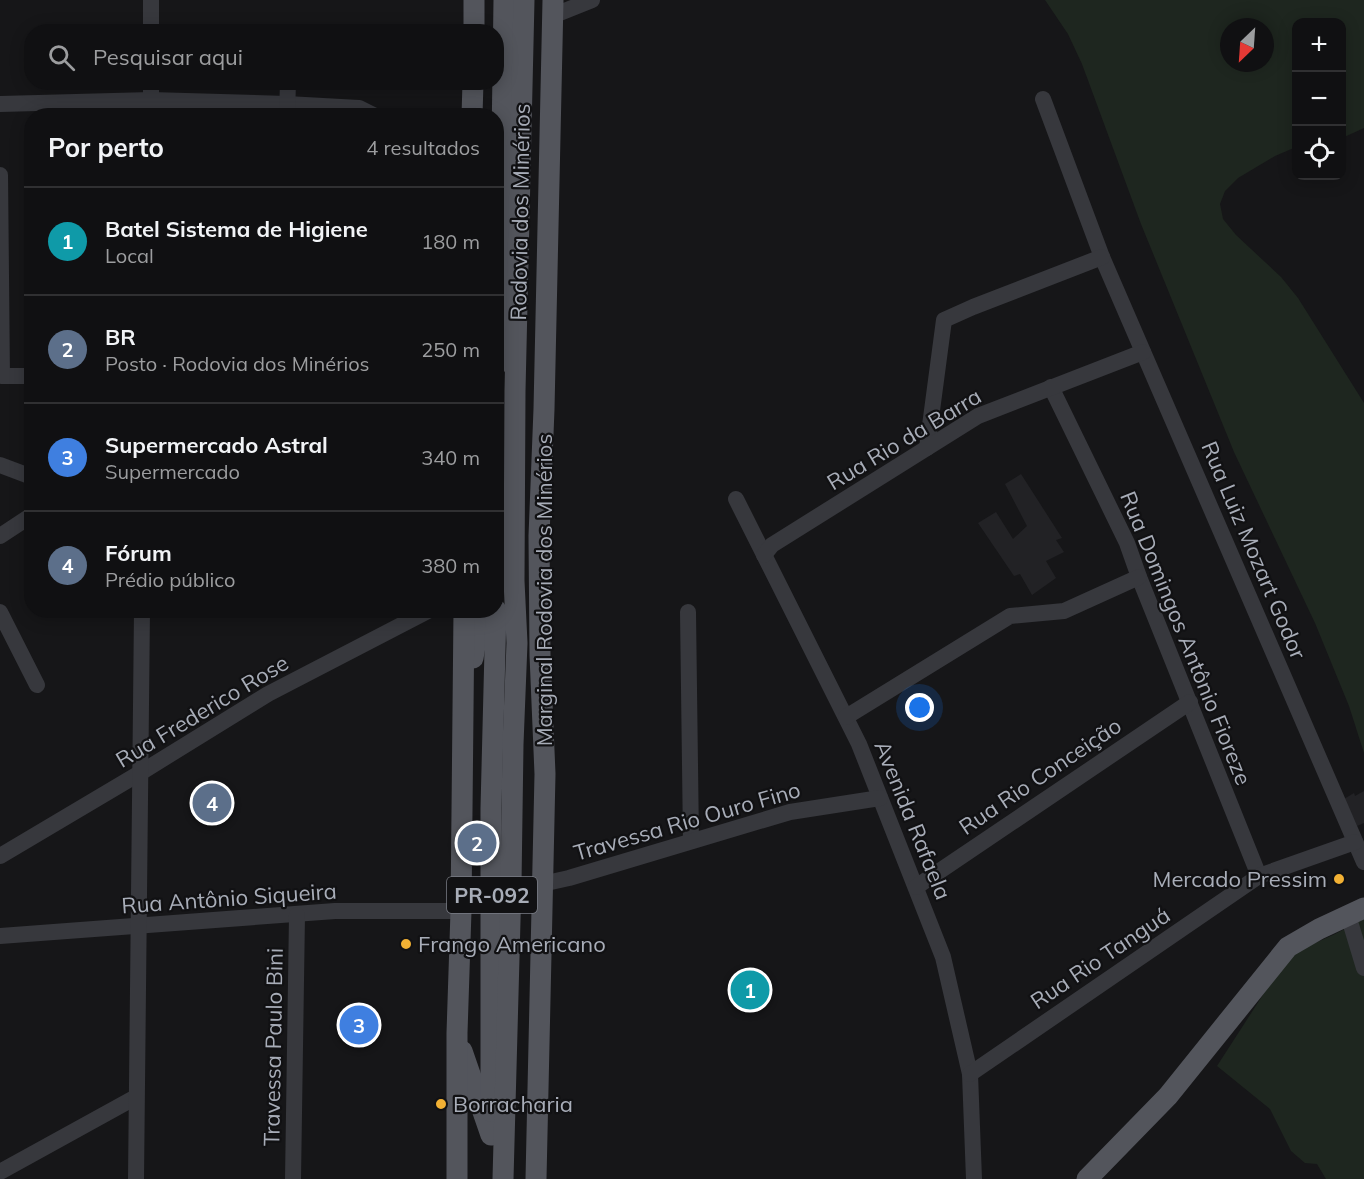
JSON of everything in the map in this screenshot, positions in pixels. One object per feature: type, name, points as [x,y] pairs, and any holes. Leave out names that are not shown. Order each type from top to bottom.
[{"type":"main road","points":[[474,0],[474,24]]},
{"type":"main road","name":"Rodovia dos Minérios","points":[[504,0],[504,24]]},
{"type":"main road","name":"Rodovia dos Minérios","points":[[490,1179],[497,1131],[517,647],[514,581],[515,391],[524,0]]},
{"type":"main road","name":"Marginal Rodovia dos Minérios","points":[[536,1179],[545,774],[540,655],[539,536],[544,409],[552,8]]},
{"type":"main road","points":[[472,108],[473,90]]},
{"type":"main road","name":"Rodovia dos Minérios","points":[[503,90],[503,108]]},
{"type":"main road","points":[[457,1179],[457,1033],[461,910],[464,618]]},
{"type":"main road","points":[[464,706],[480,618]]},
{"type":"main road","name":"Rodovia dos Minérios","points":[[496,618],[492,775],[497,1131],[502,1179]]},
{"type":"main road","points":[[517,647],[545,774]]},
{"type":"main road","points":[[1087,1179],[1168,1096],[1288,947],[1356,912]]},
{"type":"main road","points":[[497,1131],[538,1030]]},
{"type":"main road","points":[[457,1033],[497,1131]]},
{"type":"street","points":[[151,0],[151,24]]},
{"type":"street","points":[[552,8],[592,0]]},
{"type":"street","points":[[287,108],[288,90]]},
{"type":"street","points":[[0,104],[151,99],[262,108]]},
{"type":"street","name":"Rua Luiz Mozart Godor","points":[[1043,99],[1102,257],[1364,862]]},
{"type":"street","points":[[0,175],[2,375],[24,376]]},
{"type":"street","points":[[927,448],[944,320],[1102,257]]},
{"type":"street","name":"Rua Rio da Barra","points":[[764,555],[772,545],[978,416],[1143,352]]},
{"type":"street","name":"Rua Domingos Antônio Fioreze","points":[[1051,387],[1127,543],[1138,577],[1259,876]]},
{"type":"street","points":[[0,465],[24,474]]},
{"type":"street","name":"Avenida Rafaela","points":[[736,499],[859,744],[943,957],[970,1074],[974,1179]]},
{"type":"street","points":[[0,536],[24,520]]},
{"type":"street","points":[[846,717],[1010,616],[1064,611],[1138,577]]},
{"type":"street","points":[[0,612],[38,685]]},
{"type":"street","points":[[688,612],[690,841]]},
{"type":"street","points":[[136,1179],[142,618]]},
{"type":"street","name":"Rua Frederico Rose","points":[[0,856],[141,773],[268,694],[415,618]]},
{"type":"street","name":"Rua Rio Conceição","points":[[916,887],[1190,702]]},
{"type":"street","name":"Travessa Rio Ouro Fino","points":[[542,884],[790,812],[880,798]]},
{"type":"street","name":"Rua Rio Tanguá","points":[[970,1074],[1259,876],[1355,842]]},
{"type":"street","name":"Rua Antônio Siqueira","points":[[0,936],[336,911],[461,910]]},
{"type":"street","points":[[1356,912],[1364,968]]},
{"type":"street","name":"Travessa Paulo Bini","points":[[293,1179],[297,915]]},
{"type":"street","points":[[0,1172],[136,1097]]},
{"type":"shaded area","points":[[1045,0],[1364,0],[1364,128],[1346,136],[1346,18],[1292,18],[1292,149],[1238,178],[1225,191],[1220,204],[1223,219],[1236,235],[1281,277],[1298,298],[1364,403],[1364,753],[1349,706],[1315,623],[1234,452],[1141,224],[1082,64],[1068,34]]},
{"type":"shaded area","points":[[1021,474],[1062,538],[1056,540],[1064,552],[1046,561],[1056,578],[1032,595],[1020,574],[1014,576],[978,523],[996,512],[1013,539],[1027,526],[1005,484]]},
{"type":"shaded area","points":[[1364,791],[1364,823],[1357,826],[1344,799],[1354,793],[1355,796]]},
{"type":"shaded area","points":[[1364,919],[1364,1179],[1326,1179],[1317,1164],[1305,1163],[1291,1151],[1270,1109],[1217,1066],[1279,970],[1297,951]]},
{"type":"place","name":"Fórum","points":[[212,803]]},
{"type":"place","name":"BR","points":[[477,843]]},
{"type":"place","name":"Mercado Pressim","points":[[1339,879]]},
{"type":"place","name":"Frango Americano","points":[[406,944]]},
{"type":"place","name":"Batel Sistema de Higiene","points":[[750,990]]},
{"type":"place","name":"Supermercado Astral","points":[[359,1025]]},
{"type":"place","name":"Borracharia","points":[[441,1104]]}]
